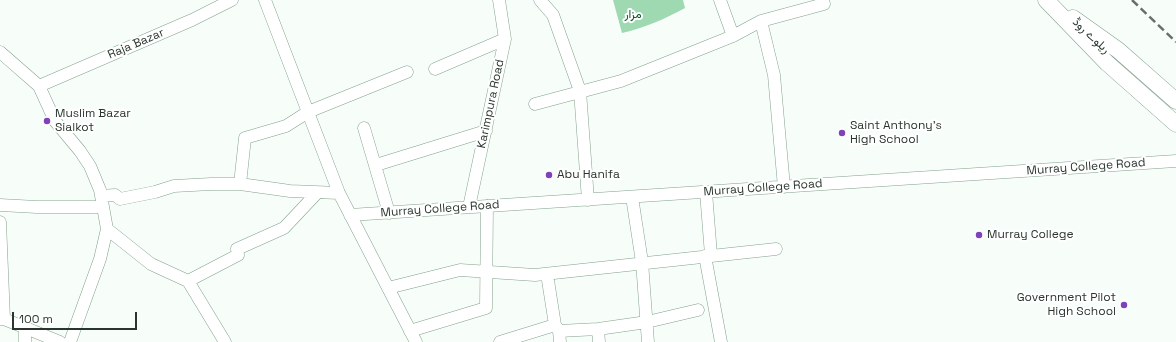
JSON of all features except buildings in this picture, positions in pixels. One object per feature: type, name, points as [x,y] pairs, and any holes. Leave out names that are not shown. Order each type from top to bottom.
[{"type":"main road","points":[[1046,0],[1107,63],[1176,124]]},
{"type":"main road","name":"ریلوے روڈ","points":[[1052,0],[1176,113]]},
{"type":"main road","points":[[1064,11],[1118,50],[1176,101]]},
{"type":"street","name":"Raja Bazar","points":[[39,86],[192,20],[232,0]]},
{"type":"street","points":[[265,0],[339,193],[416,342]]},
{"type":"street","name":"Karimpura Road","points":[[468,208],[505,39],[499,0]]},
{"type":"street","points":[[540,0],[553,15],[580,91],[588,200]]},
{"type":"street","points":[[720,0],[733,36]]},
{"type":"street","points":[[535,104],[621,81],[733,36],[762,21],[824,4],[823,0]]},
{"type":"street","points":[[762,21],[774,75],[784,187]]},
{"type":"street","points":[[435,68],[505,39]]},
{"type":"street","points":[[0,52],[39,86],[56,120],[90,166],[100,190],[107,229],[100,259],[70,342]]},
{"type":"street","points":[[240,184],[245,138],[286,126],[308,112],[407,72]]},
{"type":"street","points":[[364,128],[389,213]]},
{"type":"street","points":[[376,165],[486,130]]},
{"type":"street","name":"Murray College Road","points":[[350,215],[1176,161]]},
{"type":"street","points":[[0,205],[37,208],[102,201],[115,196],[120,200],[174,186],[240,184],[290,192],[339,193]]},
{"type":"street","points":[[706,192],[708,256],[721,342]]},
{"type":"street","points":[[188,281],[238,255],[237,249],[284,228],[317,193]]},
{"type":"street","points":[[632,197],[642,262],[648,342]]},
{"type":"street","points":[[410,331],[486,308],[487,206]]},
{"type":"street","points":[[0,222],[2,319],[60,342]]},
{"type":"street","points":[[107,229],[151,264],[188,281],[225,342]]},
{"type":"street","points":[[388,288],[460,270],[535,275],[642,262],[776,249]]},
{"type":"street","points":[[547,274],[558,333]]},
{"type":"street","points":[[500,342],[647,322],[698,310]]},
{"type":"street","points":[[25,328],[25,342]]},
{"type":"street","points":[[598,329],[599,342]]},
{"type":"green space","name":"مزار","points":[[613,0],[683,0],[685,8],[654,23],[622,33]]},
{"type":"railway","points":[[1132,0],[1176,42]]},
{"type":"place","name":"Muslim Bazar Sialkot","points":[[47,121]]},
{"type":"place","name":"Saint Anthony's High School","points":[[842,133]]},
{"type":"place","name":"Abu Hanifa","points":[[549,175]]},
{"type":"place","name":"Murray College","points":[[979,235]]},
{"type":"place","name":"Government Pilot High School","points":[[1124,305]]}]
